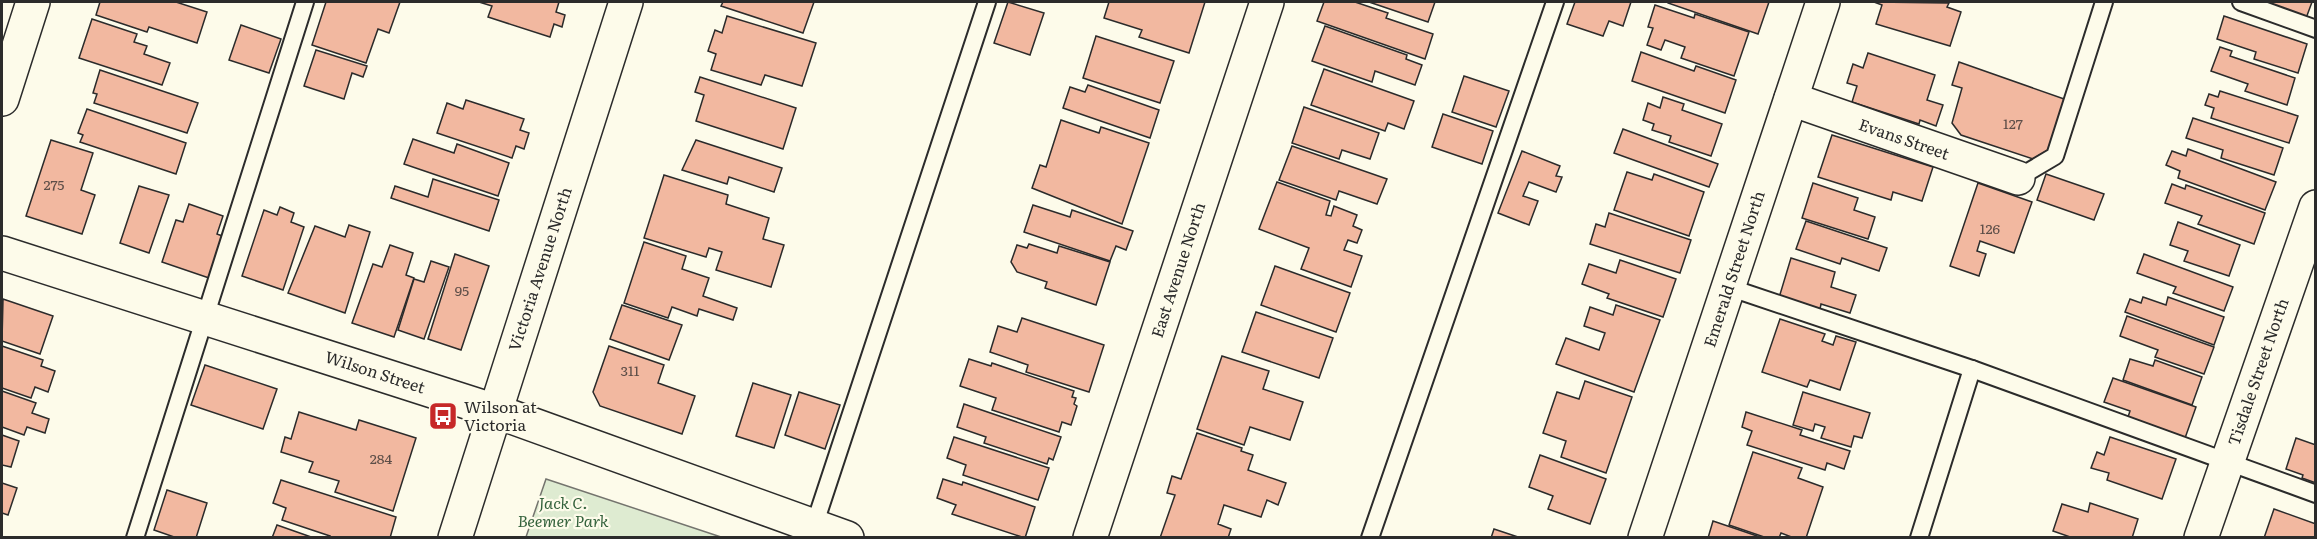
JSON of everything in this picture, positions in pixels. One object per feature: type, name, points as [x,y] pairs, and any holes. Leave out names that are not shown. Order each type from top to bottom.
[{"type":"street","points":[[2,99],[33,2]]},
{"type":"street","name":"Victoria Avenue North","points":[[455,537],[626,2]]},
{"type":"street","name":"East Avenue North","points":[[1090,537],[1267,2]]},
{"type":"street","name":"Emerald Street North","points":[[1645,537],[1823,2]]},
{"type":"street","name":"Evans Street","points":[[1791,99],[2018,178]]},
{"type":"street","name":"Tisdale Street North","points":[[2201,537],[2316,207]]},
{"type":"street","name":"Wilson Street","points":[[2,253],[495,411],[847,537]]},
{"type":"lane","points":[[135,537],[203,317],[305,2]]},
{"type":"lane","points":[[814,526],[987,2]]},
{"type":"lane","points":[[1370,537],[1555,2]]},
{"type":"lane","points":[[2018,178],[2055,156],[2104,2]]},
{"type":"lane","points":[[2241,2],[2316,29]]},
{"type":"lane","points":[[1728,287],[1972,369],[2316,494]]},
{"type":"lane","points":[[1919,537],[1972,369]]},
{"type":"green space","name":"Jack C. Beemer Park","points":[[546,479],[721,537],[526,537]]},
{"type":"building","points":[[100,2],[176,2],[207,12],[197,43],[149,27],[147,32],[96,15]]},
{"type":"building","points":[[326,2],[400,2],[389,33],[378,29],[366,63],[312,45]]},
{"type":"building","points":[[479,2],[559,2],[556,12],[565,15],[562,27],[554,24],[550,37],[488,17],[492,6]]},
{"type":"building","points":[[723,2],[814,2],[803,33],[721,6]]},
{"type":"building","points":[[1008,2],[1044,13],[1030,55],[994,43]]},
{"type":"building","points":[[1109,2],[1205,2],[1189,53],[1139,37],[1142,30],[1104,18]]},
{"type":"building","points":[[1324,2],[1355,2],[1388,13],[1386,18],[1433,34],[1425,59],[1317,21]]},
{"type":"building","points":[[1369,2],[1435,2],[1428,22]]},
{"type":"building","points":[[1575,2],[1631,2],[1623,26],[1609,21],[1603,36],[1567,24]]},
{"type":"building","points":[[1668,2],[1769,2],[1758,34]]},
{"type":"building","points":[[1874,2],[1949,3],[1947,7],[1961,12],[1950,46],[1876,24],[1882,5]]},
{"type":"building","points":[[2251,2],[2312,2],[2305,21]]},
{"type":"building","points":[[1655,5],[1694,18],[1695,14],[1749,32],[1734,76],[1681,58],[1685,47],[1665,40],[1661,50],[1647,45],[1653,28],[1648,27]]},
{"type":"building","points":[[727,16],[816,43],[802,86],[765,75],[761,85],[711,70],[716,54],[708,51],[715,30],[722,33]]},
{"type":"building","points":[[2224,16],[2307,44],[2298,73],[2254,59],[2256,52],[2217,39]]},
{"type":"building","points":[[92,19],[137,34],[134,42],[147,46],[144,54],[170,63],[162,85],[79,58]]},
{"type":"building","points":[[241,25],[281,39],[269,73],[229,60]]},
{"type":"building","points":[[1325,26],[1407,55],[1406,59],[1422,65],[1415,85],[1375,71],[1372,82],[1312,61]]},
{"type":"building","points":[[1096,36],[1174,61],[1160,103],[1083,78]]},
{"type":"building","points":[[2220,47],[2232,51],[2230,56],[2295,78],[2287,105],[2245,91],[2248,84],[2211,71]]},
{"type":"building","points":[[316,50],[367,66],[363,77],[352,73],[344,99],[304,86]]},
{"type":"building","points":[[1641,52],[1694,71],[1696,66],[1736,80],[1725,113],[1632,81]]},
{"type":"building","points":[[1868,53],[1935,75],[1927,100],[1943,105],[1936,126],[1920,120],[1919,124],[1852,102],[1857,86],[1847,83],[1853,64],[1863,68]]},
{"type":"building","points":[[1959,62],[2067,100],[2050,149],[2033,159],[1961,135],[1952,123],[1962,88],[1952,85]]},
{"type":"building","points":[[1324,69],[1414,101],[1404,129],[1388,123],[1385,131],[1311,105]]},
{"type":"building","points":[[100,70],[198,103],[187,133],[94,103],[97,94],[93,93]]},
{"type":"building","points":[[1464,76],[1509,91],[1496,127],[1452,112]]},
{"type":"building","points":[[700,77],[796,108],[783,149],[696,121],[704,95],[695,92]]},
{"type":"building","points":[[1088,85],[1159,110],[1150,138],[1063,108],[1070,87],[1085,92]]},
{"type":"building","points":[[2220,91],[2298,116],[2289,143],[2211,118],[2214,108],[2205,105],[2209,94],[2218,97]]},
{"type":"building","points":[[1663,97],[1684,104],[1682,110],[1722,124],[1711,156],[1669,142],[1671,136],[1652,130],[1654,124],[1643,120],[1648,103],[1660,108]]},
{"type":"building","points":[[466,100],[524,119],[520,130],[529,133],[524,149],[516,146],[512,158],[437,133],[447,103],[463,109]]},
{"type":"building","points":[[1304,107],[1379,133],[1370,159],[1342,150],[1339,159],[1292,143]]},
{"type":"building","points":[[87,109],[186,143],[176,174],[80,142],[83,135],[78,133]]},
{"type":"building","points":[[1443,114],[1493,131],[1482,164],[1432,147]]},
{"type":"building","points":[[2193,118],[2283,148],[2274,175],[2221,158],[2223,150],[2186,138]]},
{"type":"building","points":[[1061,120],[1099,133],[1101,127],[1149,143],[1122,224],[1032,188],[1040,165],[1046,167]]},
{"type":"building","points":[[1623,129],[1718,164],[1709,187],[1614,153]]},
{"type":"building","points":[[1832,135],[1933,167],[1922,201],[1893,192],[1891,200],[1818,177]]},
{"type":"building","points":[[413,139],[454,153],[457,144],[509,163],[498,196],[404,164]]},
{"type":"building","points":[[51,140],[93,153],[81,190],[95,195],[82,234],[26,216]]},
{"type":"building","points":[[696,140],[782,168],[774,192],[729,177],[727,184],[682,170]]},
{"type":"building","points":[[1292,146],[1387,179],[1377,204],[1339,191],[1336,200],[1279,180]]},
{"type":"building","points":[[2188,149],[2276,182],[2265,210],[2178,178],[2180,171],[2166,165],[2172,151],[2186,156]]},
{"type":"building","points":[[1522,151],[1560,166],[1556,176],[1562,177],[1556,192],[1529,182],[1523,196],[1538,201],[1529,225],[1498,213]]},
{"type":"building","points":[[1627,172],[1652,180],[1654,174],[1704,192],[1689,236],[1614,210]]},
{"type":"building","points":[[2046,174],[2104,194],[2094,220],[2037,200]]},
{"type":"building","points":[[664,175],[728,195],[726,204],[769,218],[763,239],[784,245],[771,287],[716,270],[722,252],[709,248],[706,257],[644,238]]},
{"type":"building","points":[[433,179],[499,200],[489,231],[391,198],[395,186],[428,197]]},
{"type":"building","points":[[1277,182],[1330,201],[1326,215],[1331,216],[1334,206],[1357,215],[1353,226],[1362,230],[1357,243],[1348,240],[1344,250],[1362,256],[1351,287],[1301,269],[1309,248],[1259,229]]},
{"type":"building","points":[[1813,183],[1858,198],[1854,210],[1875,217],[1868,239],[1802,218]]},
{"type":"building","points":[[1978,183],[2032,202],[2014,253],[1980,241],[1977,251],[1986,254],[1979,276],[1950,266]]},
{"type":"building","points":[[2172,184],[2185,189],[2186,185],[2265,213],[2254,244],[2198,224],[2202,216],[2165,203]]},
{"type":"building","points":[[139,186],[169,195],[149,253],[120,243]]},
{"type":"building","points":[[189,204],[223,216],[217,234],[225,237],[212,279],[162,262],[176,220],[183,222]]},
{"type":"building","points":[[1033,205],[1070,217],[1072,210],[1133,231],[1126,250],[1116,246],[1110,261],[1024,232]]},
{"type":"building","points":[[280,207],[294,213],[291,222],[304,227],[283,290],[242,276],[264,210],[277,215]]},
{"type":"building","points":[[1609,213],[1691,240],[1680,273],[1590,244],[1596,224],[1605,227]]},
{"type":"building","points":[[1806,221],[1887,248],[1879,271],[1842,258],[1840,264],[1796,249]]},
{"type":"building","points":[[2178,222],[2240,245],[2229,276],[2184,261],[2188,251],[2170,245]]},
{"type":"building","points":[[349,225],[370,232],[345,313],[288,293],[315,226],[345,237]]},
{"type":"building","points":[[644,242],[686,256],[682,269],[709,278],[703,296],[737,308],[733,320],[699,309],[697,316],[672,307],[668,318],[624,303]]},
{"type":"building","points":[[1029,244],[1057,253],[1059,246],[1110,262],[1096,305],[1045,288],[1047,282],[1017,272],[1011,262],[1017,245],[1027,248]]},
{"type":"building","points":[[390,245],[413,253],[406,275],[414,278],[394,337],[352,323],[373,264],[382,267]]},
{"type":"building","points":[[455,254],[489,266],[461,350],[428,339]]},
{"type":"building","points":[[2144,254],[2233,287],[2224,311],[2173,293],[2176,287],[2137,273]]},
{"type":"building","points":[[1791,258],[1835,272],[1831,287],[1856,295],[1850,313],[1821,304],[1819,314],[1778,301]]},
{"type":"building","points":[[1620,260],[1676,279],[1663,317],[1607,298],[1609,294],[1582,284],[1589,264],[1616,273]]},
{"type":"building","points":[[431,261],[449,267],[424,339],[398,330],[414,279],[424,282]]},
{"type":"building","points":[[1275,266],[1350,293],[1336,332],[1261,305]]},
{"type":"building","points":[[2143,297],[2166,305],[2168,297],[2224,317],[2214,345],[2125,312],[2130,299],[2141,303]]},
{"type":"building","points":[[3,299],[53,316],[40,354],[2,341]]},
{"type":"building","points":[[622,305],[682,325],[669,360],[610,339]]},
{"type":"building","points":[[1616,305],[1660,320],[1634,392],[1556,364],[1566,338],[1599,350],[1605,333],[1584,326],[1590,307],[1613,315]]},
{"type":"building","points":[[1256,312],[1333,338],[1319,378],[1242,352]]},
{"type":"building","points":[[2127,316],[2214,347],[2204,374],[2155,357],[2158,350],[2120,336]]},
{"type":"building","points":[[1022,318],[1104,345],[1089,392],[1026,372],[1028,365],[990,352],[998,326],[1017,332]]},
{"type":"building","points":[[1780,319],[1825,334],[1822,341],[1833,345],[1836,336],[1856,342],[1840,390],[1810,380],[1807,387],[1762,372]]},
{"type":"building","points":[[2,346],[43,360],[41,366],[55,371],[48,392],[35,387],[31,398],[2,388]]},
{"type":"building","points":[[609,346],[664,365],[658,383],[695,396],[682,434],[600,406],[593,392]]},
{"type":"building","points":[[1222,356],[1269,371],[1263,389],[1303,402],[1290,440],[1250,427],[1244,445],[1197,429]]},
{"type":"building","points":[[969,359],[991,366],[992,363],[1074,391],[1072,397],[1076,398],[1074,404],[1077,406],[1071,425],[1062,422],[1059,432],[992,410],[996,398],[960,386]]},
{"type":"building","points":[[2130,359],[2153,366],[2155,360],[2202,377],[2192,405],[2123,380]]},
{"type":"building","points":[[205,365],[277,389],[263,429],[191,405]]},
{"type":"building","points":[[2113,378],[2196,407],[2184,441],[2127,420],[2130,411],[2104,402]]},
{"type":"building","points":[[1585,381],[1632,397],[1606,473],[1561,457],[1566,441],[1543,433],[1557,392],[1579,399]]},
{"type":"building","points":[[753,383],[791,395],[774,448],[736,436]]},
{"type":"building","points":[[2,391],[36,403],[32,413],[49,419],[45,433],[27,427],[24,435],[2,427]]},
{"type":"building","points":[[799,392],[840,405],[825,449],[785,435]]},
{"type":"building","points":[[1803,392],[1870,413],[1862,438],[1854,436],[1851,447],[1821,438],[1825,427],[1815,424],[1813,431],[1793,425]]},
{"type":"building","points":[[964,404],[1061,437],[1053,460],[1049,458],[1047,464],[984,443],[986,437],[957,427]]},
{"type":"building","points":[[299,412],[356,430],[359,420],[416,438],[393,511],[335,492],[339,481],[309,472],[313,462],[281,452],[285,437],[291,439]]},
{"type":"building","points":[[1746,412],[1802,430],[1800,435],[1850,451],[1844,469],[1827,463],[1825,470],[1747,445],[1752,431],[1742,427]]},
{"type":"building","points":[[1197,433],[1242,448],[1241,451],[1253,455],[1248,470],[1286,483],[1278,505],[1267,500],[1261,517],[1224,505],[1218,524],[1231,529],[1228,538],[1160,538],[1175,495],[1167,493],[1172,476],[1181,479]]},
{"type":"building","points":[[2,435],[19,441],[11,467],[2,465]]},
{"type":"building","points":[[954,437],[1049,468],[1038,500],[963,475],[966,465],[947,458]]},
{"type":"building","points":[[2110,437],[2176,459],[2162,499],[2107,480],[2109,473],[2091,468],[2097,452],[2104,455]]},
{"type":"building","points":[[2296,438],[2316,445],[2316,483],[2286,469]]},
{"type":"building","points":[[1753,452],[1802,468],[1798,478],[1823,487],[1806,538],[1794,538],[1781,533],[1779,538],[1767,538],[1729,525]]},
{"type":"building","points":[[1540,455],[1606,479],[1590,524],[1548,509],[1553,496],[1529,487]]},
{"type":"building","points":[[943,479],[962,485],[963,482],[1035,507],[1025,538],[952,514],[956,505],[937,498]]},
{"type":"building","points":[[281,480],[396,517],[390,538],[329,538],[330,536],[282,520],[286,508],[273,503]]},
{"type":"building","points":[[2,483],[17,488],[8,515],[2,513]]},
{"type":"building","points":[[167,490],[207,503],[196,538],[177,538],[154,530]]},
{"type":"building","points":[[2090,503],[2138,519],[2132,538],[2073,538],[2053,531],[2062,504],[2088,512]]},
{"type":"building","points":[[2274,509],[2316,524],[2316,538],[2264,538]]},
{"type":"building","points":[[1713,521],[1763,538],[1708,538]]},
{"type":"building","points":[[277,525],[314,538],[272,538]]},
{"type":"building","points":[[1494,529],[1521,538],[1491,538]]},
{"type":"place","name":"Wilson at Victoria","points":[[443,416]]}]
